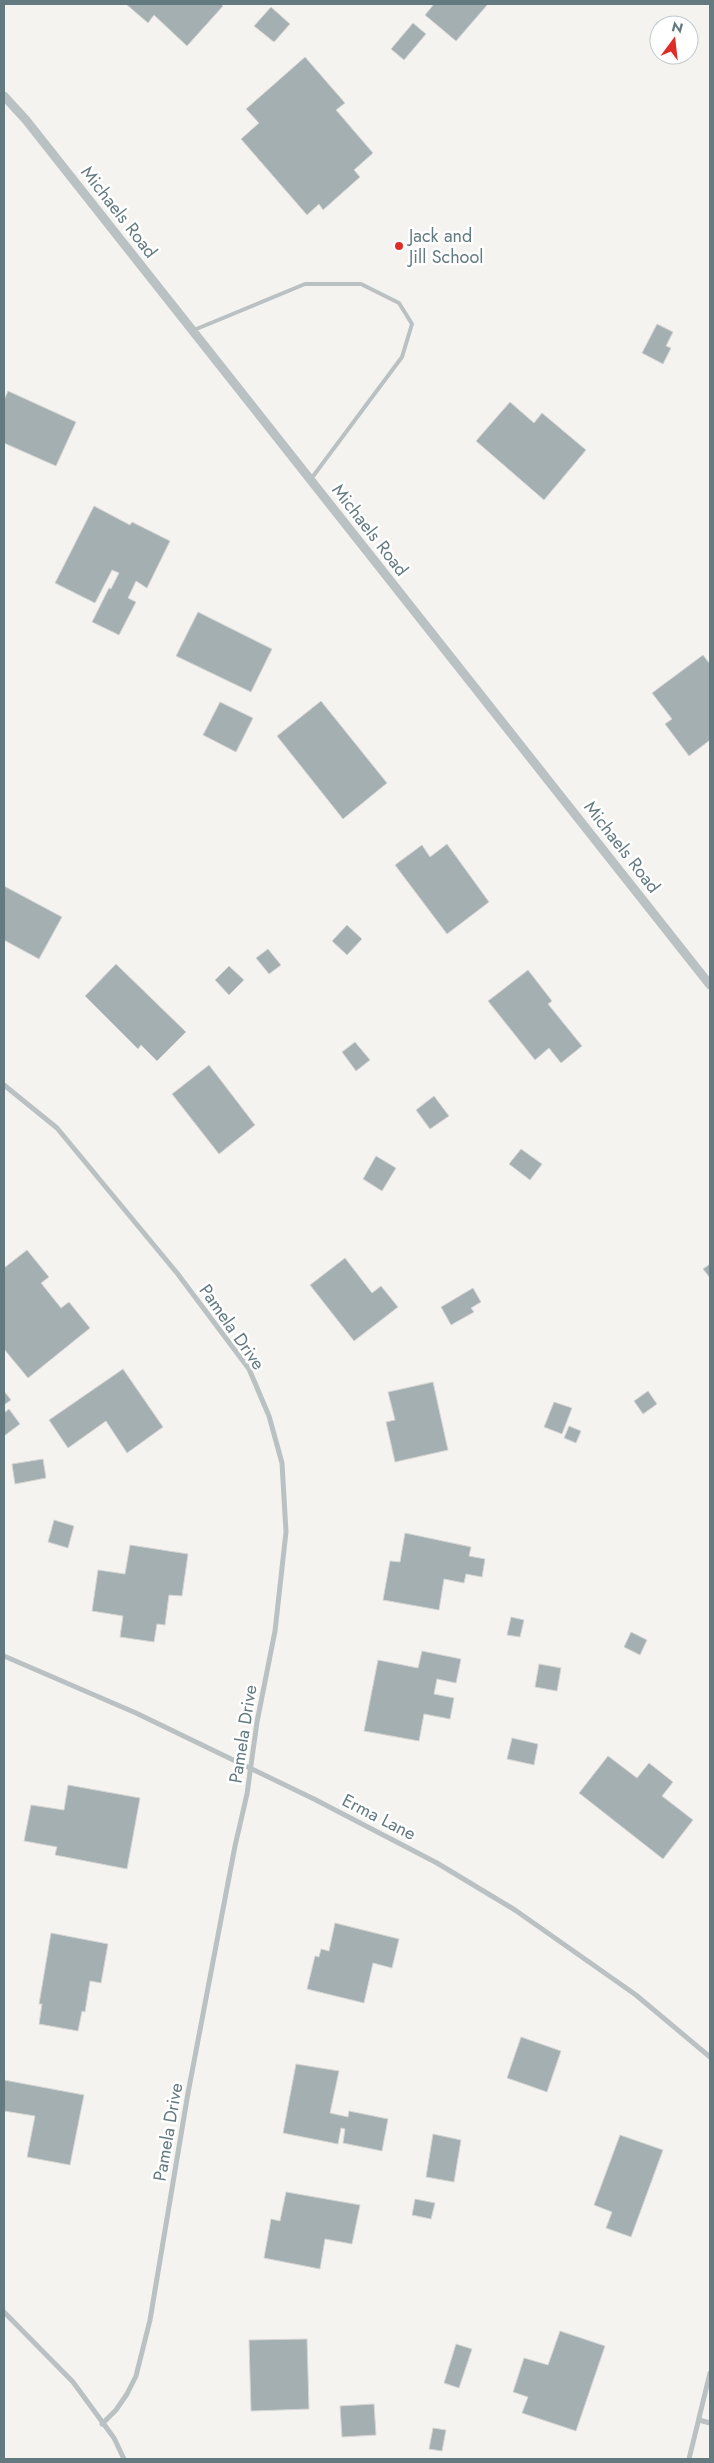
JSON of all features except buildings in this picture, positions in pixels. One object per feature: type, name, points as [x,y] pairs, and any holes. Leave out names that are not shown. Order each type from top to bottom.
[{"type":"street","name":"Michaels Road","points":[[4,96],[26,120],[710,985]]},
{"type":"street","name":"Pamela Drive","points":[[4,1085],[57,1128],[176,1273],[249,1369],[269,1416],[282,1463],[286,1532],[275,1632],[257,1722],[251,1770],[188,2093],[150,2320],[136,2376],[116,2410],[102,2424]]},
{"type":"street","name":"Erma Lane","points":[[4,1656],[136,1712],[251,1770],[314,1799],[437,1863],[515,1910],[636,1995],[710,2057]]},
{"type":"street","points":[[4,2312],[73,2382],[114,2438],[124,2459]]},
{"type":"street","points":[[689,2459],[710,2373]]},
{"type":"street","points":[[699,2420],[710,2423]]},
{"type":"lane","points":[[192,331],[305,284],[361,284],[399,303],[412,324],[402,357],[310,481]]},
{"type":"place","name":"Jack and Jill School","points":[[399,246]]}]
